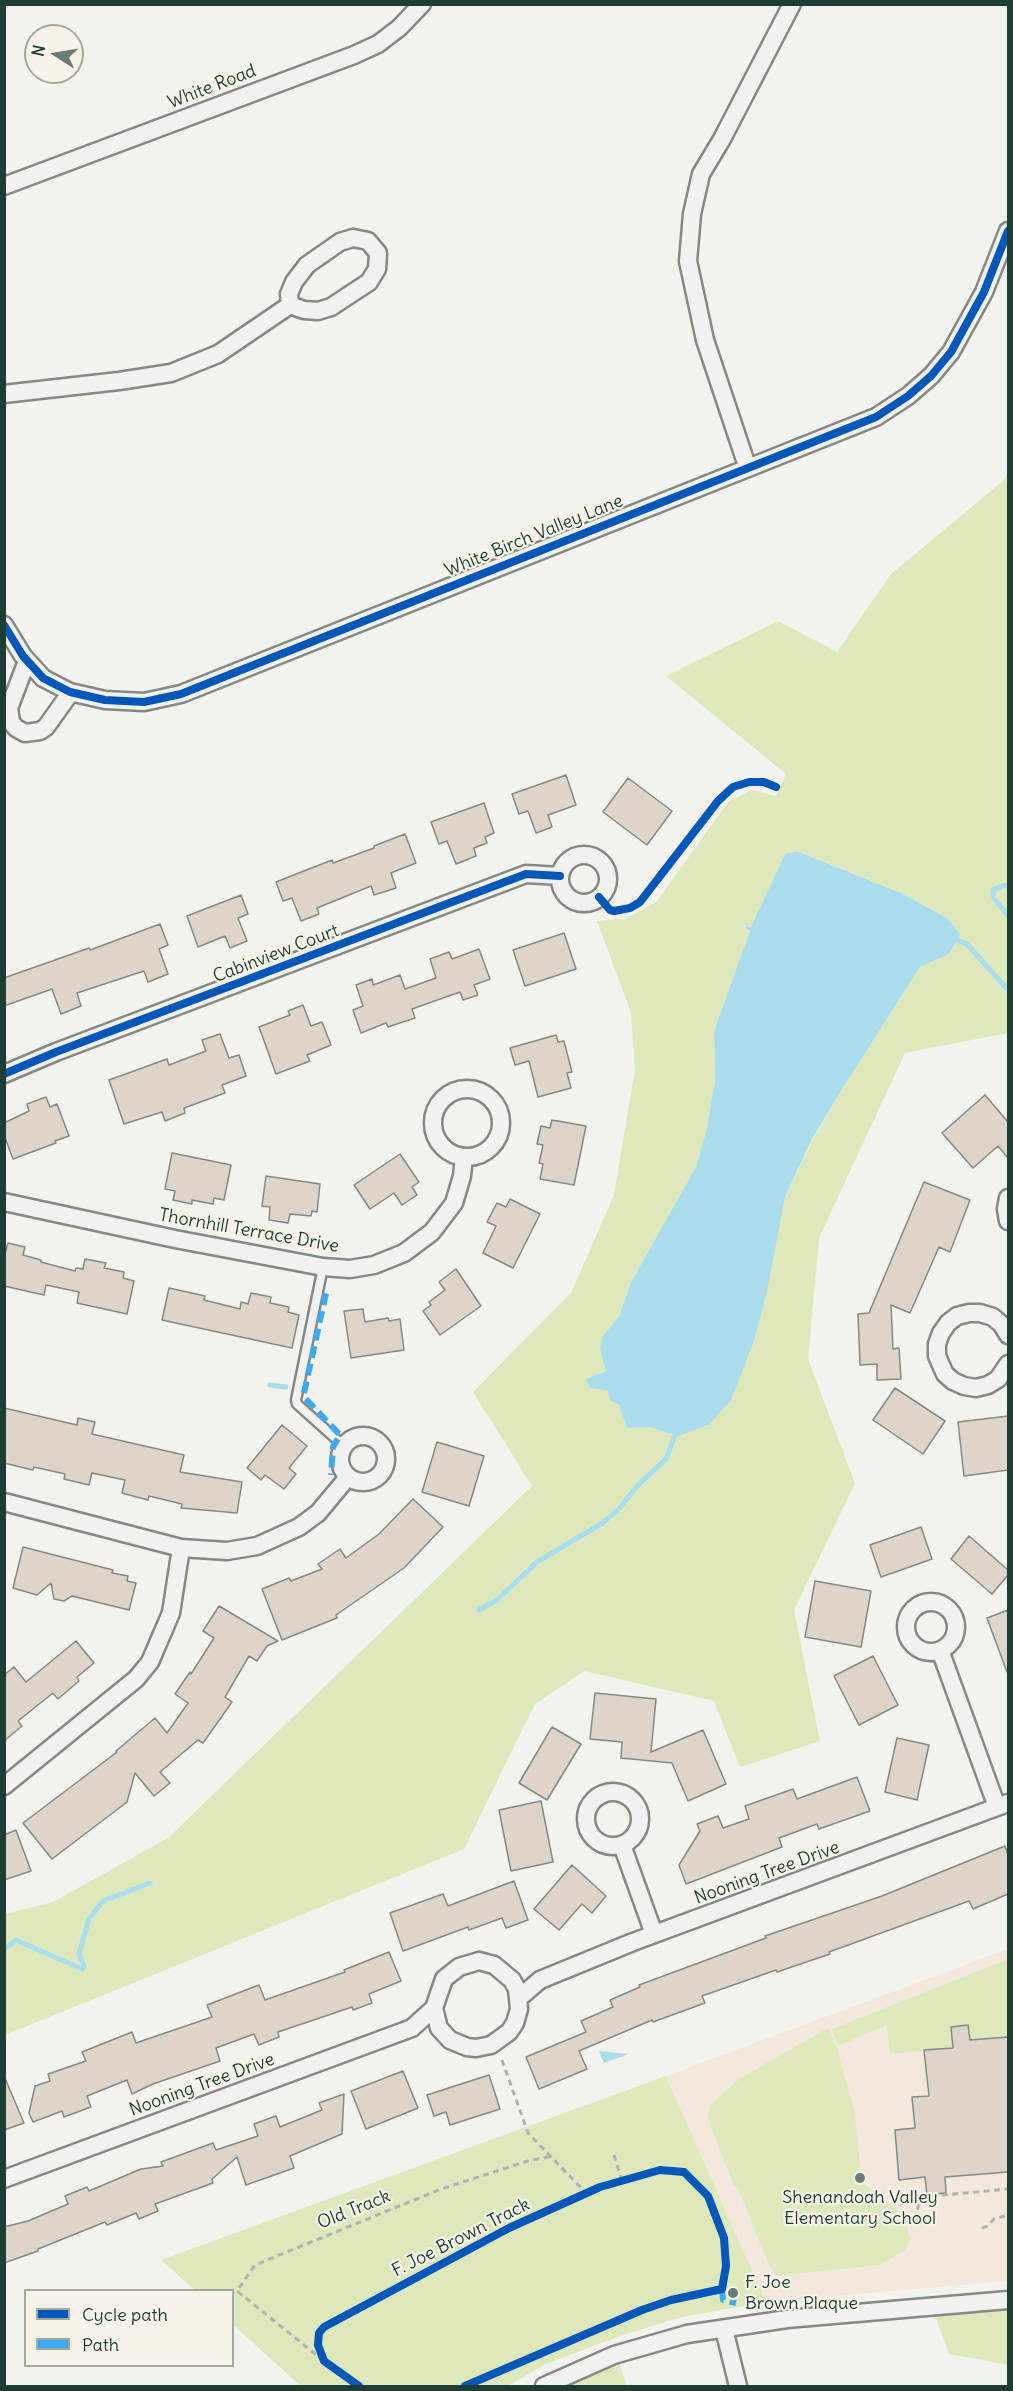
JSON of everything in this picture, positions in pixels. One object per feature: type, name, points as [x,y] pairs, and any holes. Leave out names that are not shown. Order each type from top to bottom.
[{"type":"street","name":"White Road","points":[[4,186],[354,55],[378,44],[399,28],[422,4]]},
{"type":"street","points":[[747,466],[705,340],[688,261],[692,214],[702,174],[792,4]]},
{"type":"street","name":"White Birch Valley Lane","points":[[4,625],[27,661],[43,678],[71,692],[105,700],[144,702],[181,694],[747,466],[876,417],[908,396],[931,376],[951,352],[1001,255],[1008,231]]},
{"type":"street","points":[[353,238],[369,242],[378,253],[377,269],[369,282],[331,307],[318,311],[304,310],[290,305],[290,294],[299,273],[340,242],[353,238]]},
{"type":"street","points":[[4,394],[171,373],[218,354],[290,305]]},
{"type":"street","points":[[27,661],[9,708],[11,722],[16,728],[25,733],[40,731],[46,727],[71,692]]},
{"type":"street","name":"Cabinview Court","points":[[4,1074],[56,1052],[135,1024],[526,873],[560,876]]},
{"type":"street","points":[[469,1089],[480,1091],[489,1097],[501,1115],[501,1126],[499,1137],[493,1146],[475,1157],[464,1157],[453,1154],[443,1147],[436,1138],[433,1126],[434,1115],[439,1104],[458,1090],[469,1089]]},
{"type":"street","name":"Thornhill Terrace Drive","points":[[4,1202],[175,1239],[323,1267],[350,1269],[374,1265],[404,1253],[432,1232],[454,1203],[462,1176],[464,1157]]},
{"type":"street","points":[[1008,1198],[1006,1209],[1008,1221]]},
{"type":"street","points":[[1006,1327],[993,1317],[981,1313],[969,1312],[957,1316],[941,1333],[937,1344],[937,1356],[945,1374],[953,1381],[970,1387],[988,1385],[999,1379],[1008,1364]]},
{"type":"street","points":[[356,1437],[373,1437],[384,1448],[387,1456],[383,1472],[371,1481],[355,1481],[348,1477],[343,1472],[340,1459],[344,1446],[356,1437]]},
{"type":"street","points":[[4,1502],[181,1548],[227,1551],[256,1546],[299,1527],[318,1513],[348,1477]]},
{"type":"street","points":[[4,1786],[136,1679],[150,1662],[171,1613],[181,1548]]},
{"type":"street","points":[[940,1650],[1003,1805]]},
{"type":"street","name":"Nooning Tree Drive","points":[[540,1980],[654,1934],[1003,1805]]},
{"type":"street","points":[[622,1845],[654,1934]]},
{"type":"street","points":[[479,1961],[494,1965],[512,1980],[517,1989],[518,1999],[519,2008],[515,2023],[509,2032],[491,2045],[467,2047],[450,2040],[435,2018],[434,2008],[444,1979],[459,1967],[479,1961]]},
{"type":"street","points":[[512,1980],[540,1980]]},
{"type":"street","points":[[518,1999],[540,1980]]},
{"type":"street","points":[[412,2028],[434,2008]]},
{"type":"street","points":[[412,2028],[442,2031]]},
{"type":"street","name":"Nooning Tree Drive","points":[[4,2179],[412,2028]]},
{"type":"street","points":[[544,2386],[604,2359],[652,2343],[724,2329],[787,2319],[1008,2300]]},
{"type":"street","points":[[724,2329],[738,2386]]},
{"type":"lane","points":[[323,1267],[296,1400],[297,1404],[344,1446]]},
{"type":"path","points":[[499,2052],[528,2133],[589,2192],[576,2198]]},
{"type":"path","points":[[614,2155],[622,2181]]},
{"type":"path","points":[[611,2184],[632,2178]]},
{"type":"path","points":[[900,2199],[1008,2190]]},
{"type":"path","points":[[915,2220],[920,2197]]},
{"type":"path","points":[[981,2228],[994,2219],[1008,2215]]},
{"type":"path","points":[[318,2345],[324,2361],[333,2368]]},
{"type":"shaded area","name":"Shenandoah Valley Elementary School","points":[[1008,1949],[1008,2281],[766,2302],[666,2076]]},
{"type":"green space","points":[[1008,473],[1008,1033],[905,1053],[819,1238],[808,1359],[855,1483],[794,1610],[820,1741],[740,1767],[714,1701],[584,1671],[535,1704],[464,1849],[5,2035],[5,1914],[53,1902],[168,1838],[532,1486],[473,1392],[571,1293],[614,1195],[635,1070],[631,1013],[597,921],[627,918],[656,902],[729,801],[752,790],[776,796],[786,774],[666,676],[778,621],[837,652],[891,574],[1004,480]],"holes":[[[798,851],[901,893],[947,918],[949,954],[920,967],[813,1139],[785,1197],[775,1242],[678,1436],[649,1427],[628,1428],[619,1405],[611,1401],[607,1389],[586,1379],[606,1371],[602,1337],[619,1316],[631,1282],[696,1167],[707,1128],[715,1080],[714,1031],[750,931],[743,927],[744,925],[751,928],[785,854]]]},
{"type":"green space","points":[[1008,1959],[1008,2037],[970,2040],[968,2026],[951,2027],[953,2048],[890,2054],[887,2025],[838,2046],[832,2029]]},
{"type":"green space","points":[[828,2028],[837,2048],[854,2109],[862,2182],[899,2211],[911,2238],[905,2250],[880,2265],[776,2276],[767,2261],[738,2188],[733,2184],[708,2118],[710,2105],[739,2079]]},
{"type":"green space","points":[[666,2076],[766,2302],[682,2317],[620,2336],[546,2364],[508,2386],[301,2386],[234,2326],[234,2289],[194,2289],[161,2260]]},
{"type":"green space","points":[[1008,2311],[1008,2365],[949,2354],[935,2315]]},
{"type":"green space","points":[[619,2362],[627,2386],[569,2386]]},
{"type":"water","points":[[797,851],[901,893],[947,918],[960,934],[949,954],[920,967],[812,1139],[785,1197],[767,1291],[754,1341],[731,1400],[710,1424],[678,1436],[649,1427],[627,1428],[619,1405],[611,1401],[607,1390],[590,1388],[586,1379],[606,1371],[600,1349],[602,1337],[619,1316],[631,1282],[696,1167],[707,1128],[715,1080],[714,1031],[750,931],[743,926],[751,927],[785,854]]},
{"type":"water","points":[[599,2051],[629,2054],[604,2063]]},
{"type":"building","points":[[566,775],[576,805],[548,815],[552,827],[536,833],[528,811],[519,814],[512,794]]},
{"type":"building","points":[[628,778],[672,811],[647,845],[603,812]]},
{"type":"building","points":[[484,803],[494,833],[485,837],[487,843],[474,848],[476,856],[456,864],[447,841],[439,844],[431,822]]},
{"type":"building","points":[[405,834],[416,863],[391,873],[396,888],[374,895],[371,886],[317,908],[319,914],[301,921],[292,898],[283,901],[276,882],[332,860],[333,863],[374,848],[374,846]]},
{"type":"building","points":[[241,895],[248,914],[238,918],[247,941],[230,948],[225,936],[198,947],[187,916]]},
{"type":"building","points":[[160,924],[168,945],[159,949],[168,974],[148,982],[144,971],[77,993],[81,1006],[61,1014],[52,989],[4,1006],[4,978]]},
{"type":"building","points":[[564,933],[576,969],[525,986],[513,950]]},
{"type":"building","points":[[479,949],[490,979],[474,985],[478,995],[463,1000],[460,992],[412,1009],[415,1018],[388,1027],[386,1023],[361,1033],[353,1010],[363,1006],[356,985],[372,979],[373,985],[400,975],[405,989],[436,978],[430,959],[449,952],[452,959]]},
{"type":"building","points":[[303,1005],[311,1026],[322,1022],[331,1045],[307,1055],[310,1061],[276,1074],[259,1027],[290,1015],[288,1011]]},
{"type":"building","points":[[220,1034],[229,1058],[239,1055],[246,1076],[222,1085],[225,1093],[184,1108],[185,1113],[165,1121],[162,1112],[124,1124],[109,1080],[167,1059],[169,1065],[206,1051],[202,1040]]},
{"type":"building","points":[[556,1035],[558,1042],[564,1041],[572,1072],[567,1073],[571,1088],[538,1097],[529,1061],[515,1065],[510,1048]]},
{"type":"building","points":[[985,1095],[1008,1122],[1008,1158],[998,1146],[973,1168],[942,1133]]},
{"type":"building","points":[[46,1097],[50,1107],[57,1104],[69,1136],[13,1159],[4,1135],[4,1123],[29,1111],[27,1104]]},
{"type":"building","points":[[552,1120],[586,1126],[574,1185],[540,1179],[543,1164],[539,1163],[543,1145],[537,1144],[541,1126],[550,1128]]},
{"type":"building","points":[[172,1153],[231,1165],[224,1200],[214,1198],[213,1204],[192,1200],[192,1204],[173,1200],[175,1191],[165,1189]]},
{"type":"building","points":[[400,1154],[419,1182],[412,1187],[417,1195],[402,1205],[394,1193],[370,1209],[354,1185]]},
{"type":"building","points":[[266,1176],[320,1184],[317,1212],[312,1211],[311,1216],[290,1214],[288,1223],[269,1220],[270,1207],[262,1206]]},
{"type":"building","points":[[924,1182],[970,1200],[950,1252],[939,1247],[910,1313],[891,1305],[893,1349],[899,1348],[901,1379],[877,1380],[877,1364],[860,1365],[858,1314],[869,1313]]},
{"type":"building","points":[[510,1199],[540,1214],[513,1268],[483,1253],[496,1226],[487,1222],[497,1203],[506,1207]]},
{"type":"building","points":[[8,1243],[25,1247],[23,1255],[75,1271],[76,1268],[83,1269],[85,1259],[106,1263],[104,1268],[124,1272],[123,1278],[134,1281],[127,1314],[77,1303],[79,1292],[46,1285],[44,1295],[4,1286],[4,1257]]},
{"type":"building","points":[[456,1269],[481,1306],[440,1335],[423,1311],[431,1305],[429,1302],[445,1290],[439,1282]]},
{"type":"building","points":[[169,1288],[205,1296],[204,1300],[240,1309],[241,1302],[248,1304],[251,1293],[271,1297],[270,1303],[289,1307],[288,1312],[299,1315],[292,1348],[162,1320]]},
{"type":"building","points":[[363,1309],[365,1322],[388,1318],[389,1321],[400,1319],[404,1350],[351,1358],[344,1311]]},
{"type":"building","points":[[895,1388],[945,1421],[923,1454],[873,1420]]},
{"type":"building","points":[[4,1408],[77,1425],[78,1418],[95,1422],[92,1434],[184,1455],[180,1472],[242,1482],[237,1513],[181,1508],[182,1504],[149,1496],[148,1500],[122,1493],[125,1480],[92,1473],[89,1485],[64,1479],[65,1474],[4,1463]]},
{"type":"building","points":[[1008,1416],[1008,1470],[964,1476],[958,1422]]},
{"type":"building","points":[[282,1425],[307,1446],[289,1468],[296,1474],[284,1489],[265,1475],[261,1480],[247,1468]]},
{"type":"building","points":[[437,1442],[484,1456],[469,1506],[422,1492]]},
{"type":"building","points":[[413,1499],[443,1527],[404,1568],[336,1615],[337,1618],[282,1640],[262,1589],[289,1578],[291,1581],[322,1569],[318,1564],[340,1549],[346,1558],[379,1534]]},
{"type":"building","points":[[921,1527],[932,1559],[881,1577],[870,1545]]},
{"type":"building","points":[[969,1536],[1008,1570],[1008,1575],[992,1594],[951,1559]]},
{"type":"building","points":[[23,1547],[128,1576],[127,1581],[136,1583],[129,1610],[72,1596],[64,1601],[54,1599],[51,1583],[37,1595],[13,1588]]},
{"type":"building","points":[[815,1581],[871,1591],[861,1647],[805,1637]]},
{"type":"building","points":[[219,1606],[278,1641],[267,1646],[257,1661],[249,1656],[225,1697],[232,1702],[203,1743],[198,1740],[160,1772],[170,1783],[154,1796],[135,1773],[127,1802],[52,1859],[23,1823],[117,1752],[155,1718],[167,1733],[188,1703],[175,1694],[214,1638],[203,1631]]},
{"type":"building","points":[[1008,1610],[1008,1672],[1007,1672],[987,1618]]},
{"type":"building","points":[[76,1641],[94,1663],[77,1677],[79,1681],[58,1699],[53,1693],[18,1721],[22,1726],[4,1741],[4,1675],[14,1667],[26,1682]]},
{"type":"building","points":[[873,1656],[898,1705],[859,1725],[834,1676]]},
{"type":"building","points":[[595,1693],[656,1699],[651,1752],[703,1730],[726,1784],[688,1801],[672,1763],[621,1758],[622,1742],[590,1739]]},
{"type":"building","points":[[552,1727],[581,1744],[547,1800],[519,1783]]},
{"type":"building","points":[[897,1738],[929,1745],[917,1800],[885,1792]]},
{"type":"building","points":[[857,1777],[870,1811],[819,1829],[817,1824],[779,1838],[782,1847],[686,1884],[679,1865],[700,1831],[697,1824],[718,1816],[723,1828],[749,1819],[745,1806],[793,1789],[797,1799]]},
{"type":"building","points":[[541,1801],[553,1862],[511,1871],[499,1810]]},
{"type":"building","points":[[16,1830],[31,1871],[4,1880],[4,1835]]},
{"type":"building","points":[[1005,1846],[1008,1855],[1008,1894],[973,1909],[969,1901],[829,1952],[830,1954],[702,1996],[705,2003],[653,2022],[652,2020],[579,2051],[587,2069],[539,2089],[526,2057],[586,2032],[581,2021],[613,2007],[610,2000],[640,1987],[639,1985],[766,1938],[765,1936],[882,1896]]},
{"type":"building","points":[[572,1865],[606,1896],[592,1913],[582,1904],[559,1930],[534,1909]]},
{"type":"building","points":[[514,1881],[528,1920],[506,1928],[502,1918],[469,1930],[468,1927],[403,1951],[390,1913],[443,1894],[448,1906]]},
{"type":"building","points":[[389,1952],[401,1981],[369,1994],[372,2003],[353,2010],[352,2007],[278,2032],[279,2037],[259,2045],[254,2034],[216,2048],[220,2061],[153,2084],[132,2094],[127,2080],[87,2096],[91,2107],[64,2117],[62,2111],[33,2122],[29,2113],[35,2086],[50,2081],[48,2074],[86,2061],[82,2052],[132,2032],[136,2043],[212,2017],[207,2005],[259,1985],[265,2000],[345,1972],[344,1970]]},
{"type":"building","points":[[968,2025],[970,2040],[1008,2037],[1008,2172],[945,2177],[946,2193],[927,2195],[925,2177],[899,2180],[895,2130],[915,2128],[912,2097],[929,2096],[924,2050],[953,2048],[951,2027]]},
{"type":"building","points":[[403,2071],[418,2108],[366,2129],[351,2091]]},
{"type":"building","points":[[489,2075],[500,2109],[450,2125],[446,2112],[434,2116],[427,2095]]},
{"type":"building","points":[[4,2076],[24,2123],[4,2130]]},
{"type":"building","points":[[344,2094],[342,2134],[290,2156],[294,2168],[246,2185],[237,2157],[212,2179],[213,2183],[155,2204],[158,2211],[139,2219],[136,2213],[107,2225],[105,2222],[4,2263],[4,2227],[28,2221],[68,2204],[65,2196],[87,2187],[89,2191],[141,2169],[163,2166],[161,2162],[213,2143],[216,2150],[258,2136],[254,2124],[276,2116],[280,2127],[322,2110],[319,2103]]},
{"type":"waterway","points":[[1008,886],[993,890],[994,898],[1008,916]]},
{"type":"waterway","points":[[957,940],[967,944],[1008,990]]},
{"type":"waterway","points":[[270,1385],[286,1387]]},
{"type":"waterway","points":[[479,1610],[497,1600],[537,1562],[601,1524],[618,1510],[638,1485],[666,1459],[675,1435]]},
{"type":"waterway","points":[[4,1949],[16,1940],[82,1969],[84,1966],[79,1954],[89,1919],[103,1901],[150,1883]]},
{"type":"marked path","points":[[304,1393],[327,1289]]},
{"type":"marked path","points":[[306,1399],[340,1435],[333,1447],[331,1475]]},
{"type":"marked path","points":[[722,2289],[723,2300],[736,2303]]},
{"type":"cycle path","points":[[4,625],[23,656],[43,678],[70,692],[105,700],[144,702],[181,694],[876,417],[908,396],[931,376],[951,352],[984,292],[1008,231]]},
{"type":"cycle path","points":[[599,897],[610,910],[614,911],[630,908],[640,902],[718,801],[733,787],[749,782],[764,782],[776,787]]},
{"type":"cycle path","points":[[4,1074],[56,1052],[526,874],[560,876]]},
{"type":"cycle path","name":"F. Joe Brown Track","points":[[359,2386],[324,2361],[318,2345],[319,2333],[324,2327],[509,2228],[600,2187],[660,2170],[684,2172],[708,2196],[724,2238],[726,2266],[722,2289],[671,2300],[642,2310],[465,2386]]},
{"type":"place","name":"Shenandoah Valley Elementary School","points":[[860,2178]]},
{"type":"place","name":"F. Joe Brown Plaque","points":[[733,2293]]}]
